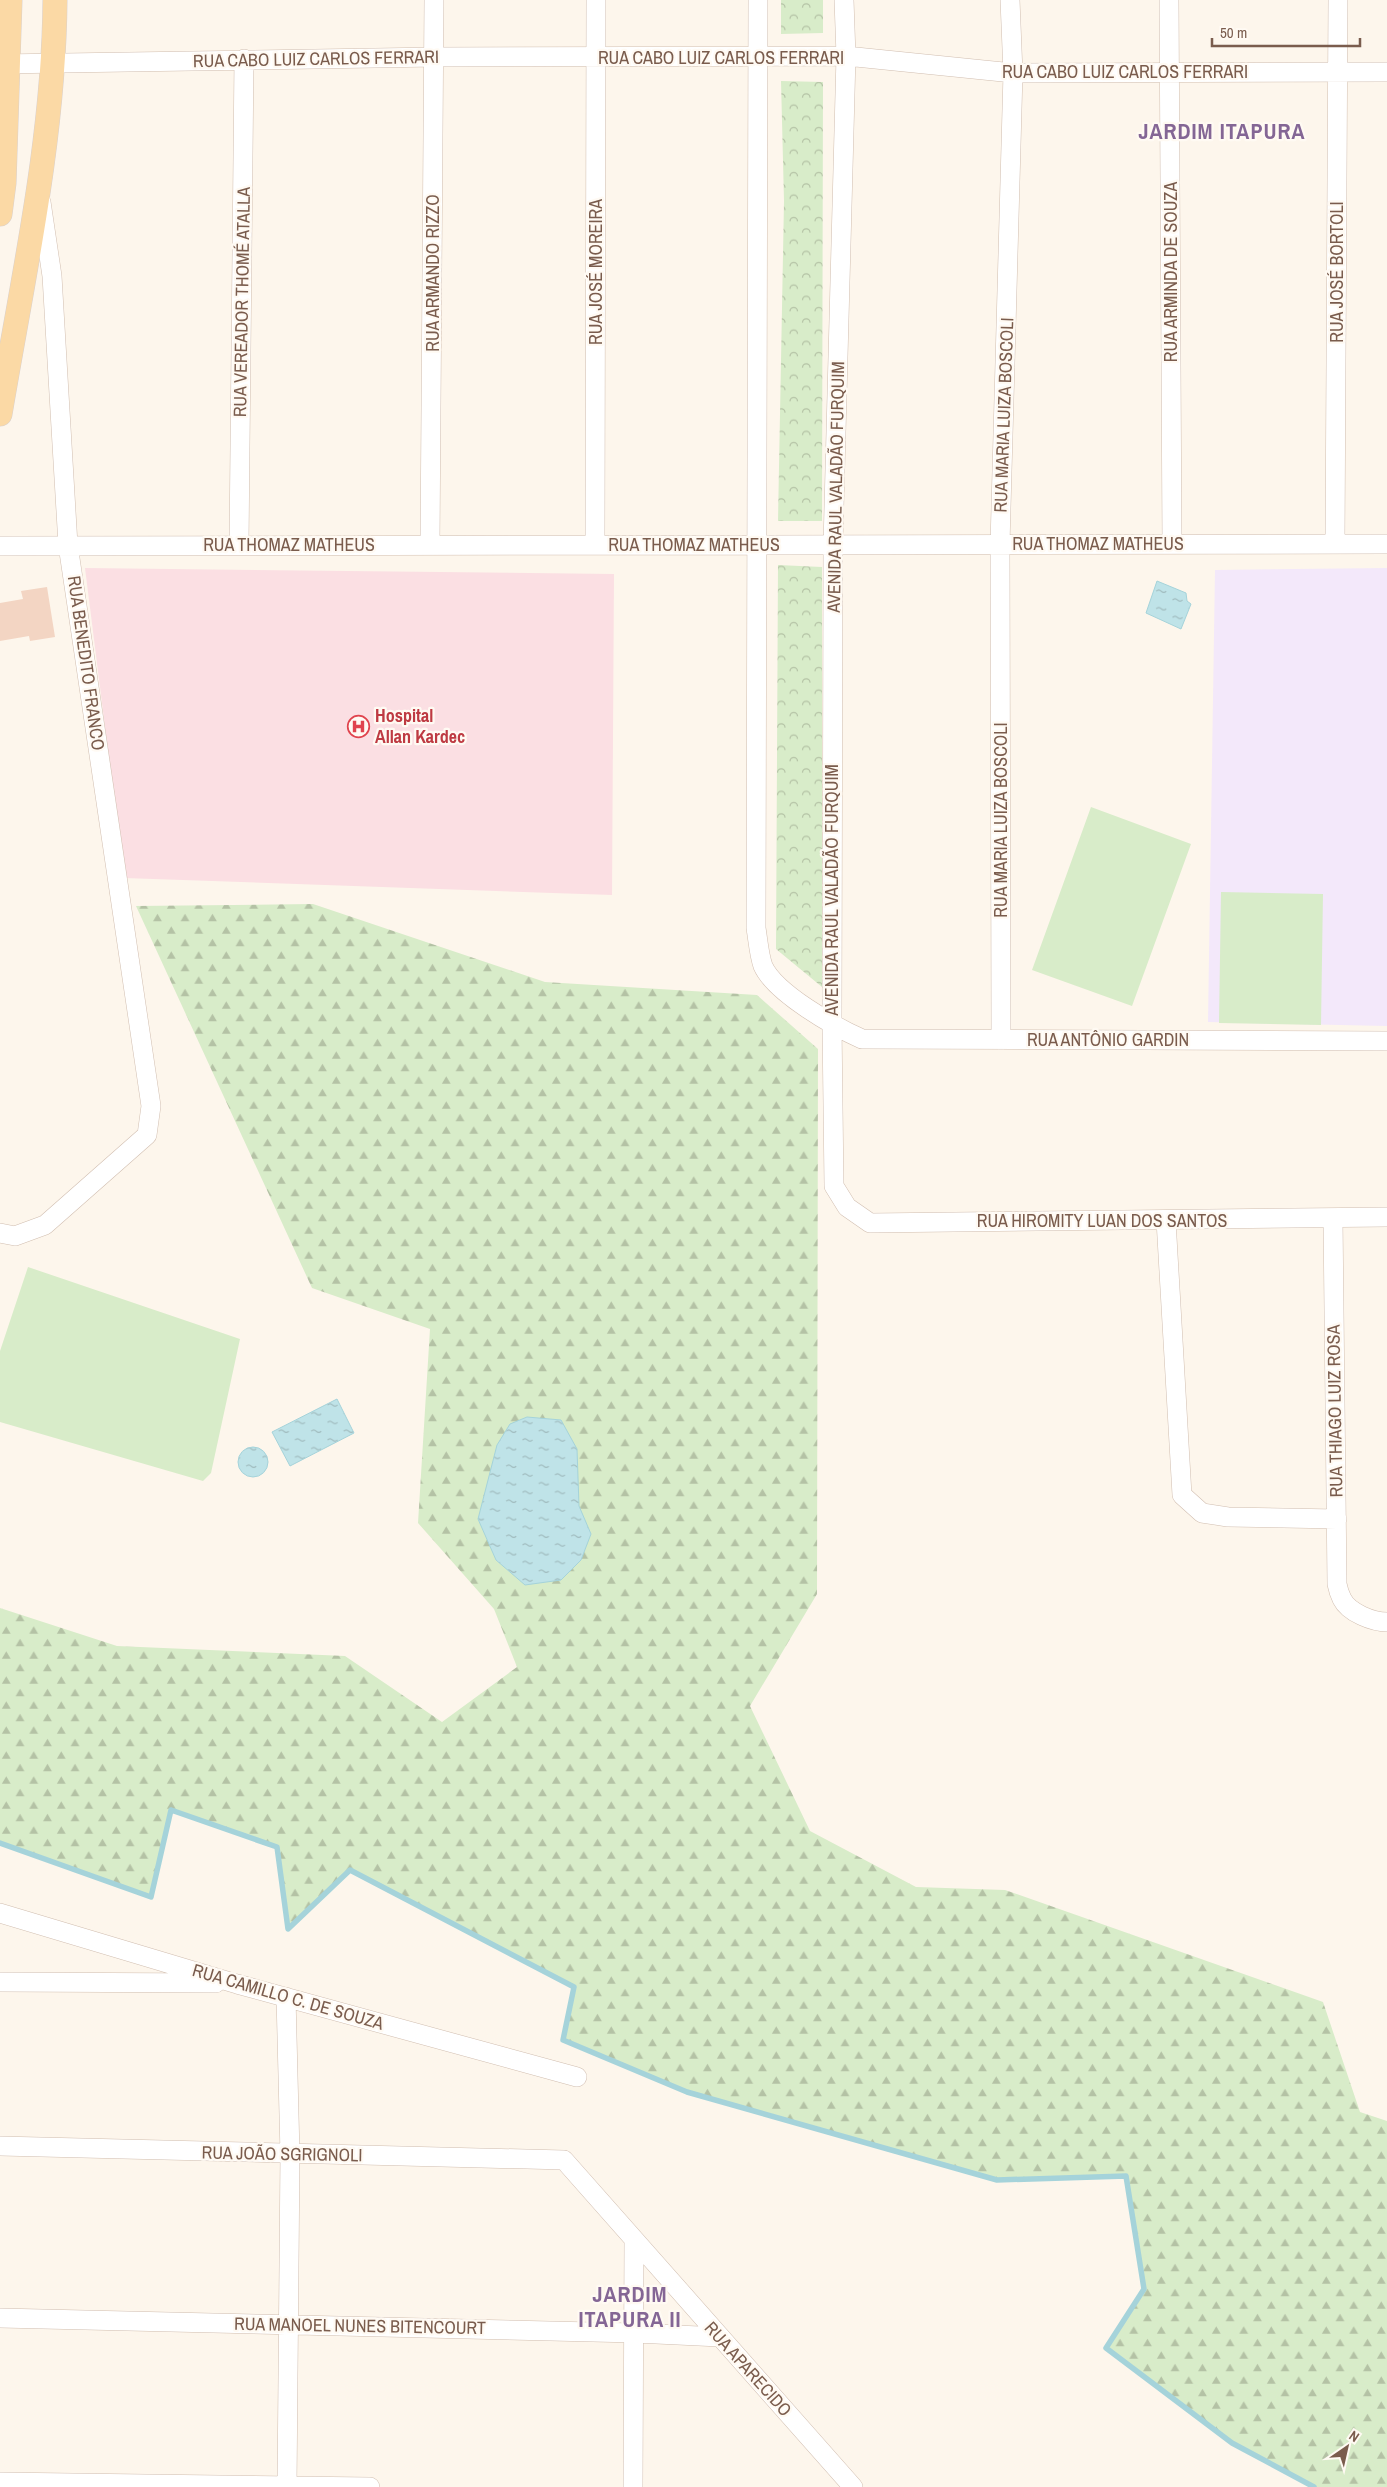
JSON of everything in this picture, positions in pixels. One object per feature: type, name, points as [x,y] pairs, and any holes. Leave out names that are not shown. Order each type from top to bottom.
[{"type":"main road","points":[[0,214],[4,184],[3,64],[10,0]]},
{"type":"main road","points":[[0,414],[39,189],[54,62],[55,0]]},
{"type":"main road","points":[[4,184],[39,189]]},
{"type":"street","name":"RUA ARMANDO RIZZO","points":[[430,545],[434,0]]},
{"type":"street","name":"RUA JOSÉ MOREIRA","points":[[595,545],[596,0]]},
{"type":"street","name":"AVENIDA RAUL VALADÃO FURQUIM","points":[[758,0],[756,928],[763,966],[778,985],[832,1026]]},
{"type":"street","name":"AVENIDA RAUL VALADÃO FURQUIM","points":[[832,1026],[833,545],[846,56],[844,0]]},
{"type":"street","name":"RUA MARIA LUIZA BOSCOLI","points":[[1001,1040],[1000,544],[1013,73],[1010,0]]},
{"type":"street","name":"RUA ARMINDA DE SOUZA","points":[[1169,0],[1172,544]]},
{"type":"street","name":"RUA JOSÉ BORTOLI","points":[[1335,544],[1338,0]]},
{"type":"street","name":"RUA CABO LUIZ CARLOS FERRARI","points":[[3,64],[434,57],[757,58],[846,56],[1013,73],[1387,72]]},
{"type":"street","name":"RUA VEREADOR THOMÉ ATALLA","points":[[240,545],[244,59]]},
{"type":"street","name":"RUA BENEDITO FRANCO","points":[[0,1233],[15,1236],[45,1225],[147,1135],[151,1106],[68,546],[52,276],[39,189]]},
{"type":"street","name":"RUA THOMAZ MATHEUS","points":[[0,546],[1387,544]]},
{"type":"street","name":"RUA ANTÔNIO GARDIN","points":[[832,1026],[862,1039],[1387,1041]]},
{"type":"street","name":"RUA HIROMITY LUAN DOS SANTOS","points":[[832,1026],[834,1186],[848,1207],[870,1223],[1387,1217]]},
{"type":"street","name":"RUA THIAGO LUIZ ROSA","points":[[1334,1219],[1337,1584],[1343,1602],[1360,1615],[1376,1622],[1387,1622]]},
{"type":"street","points":[[1166,1220],[1182,1495],[1202,1513],[1228,1516],[1336,1519]]},
{"type":"street","name":"RUA CAMILLO C. DE SOUZA","points":[[0,1913],[237,1984],[577,2077]]},
{"type":"street","points":[[0,1982],[237,1984]]},
{"type":"street","points":[[286,1997],[290,2154],[287,2486]]},
{"type":"street","name":"RUA JOÃO SGRIGNOLI","points":[[0,2146],[564,2160]]},
{"type":"street","name":"RUA APARECIDO","points":[[564,2160],[853,2487]]},
{"type":"street","points":[[633,2487],[634,2240]]},
{"type":"street","name":"RUA MANOEL NUNES BITENCOURT","points":[[0,2318],[635,2333],[720,2337]]},
{"type":"street","points":[[0,2482],[370,2487]]},
{"type":"shaded area","name":"Hospital Allan Kardec","points":[[85,568],[614,574],[612,895],[124,878]]},
{"type":"shaded area","points":[[1387,568],[1387,1026],[1208,1022],[1215,570]]},
{"type":"green space","points":[[781,0],[823,0],[823,33],[781,34]]},
{"type":"green space","points":[[781,81],[823,82],[822,521],[778,521],[784,201]]},
{"type":"green space","points":[[778,565],[822,567],[822,987],[776,949]]},
{"type":"green space","points":[[1091,807],[1191,844],[1132,1006],[1032,970]]},
{"type":"green space","points":[[1221,892],[1323,894],[1321,1025],[1219,1023]]},
{"type":"green space","points":[[313,904],[545,982],[757,995],[818,1049],[817,1594],[750,1706],[810,1831],[916,1887],[1005,1890],[1323,2002],[1360,2112],[1387,2121],[1387,2487],[1314,2487],[1232,2443],[1106,2348],[1144,2289],[1125,2176],[997,2180],[687,2092],[563,2040],[574,1987],[350,1871],[288,1929],[277,1847],[172,1811],[151,1897],[0,1843],[0,1608],[117,1646],[345,1656],[442,1722],[517,1667],[494,1609],[418,1523],[430,1329],[312,1288],[136,906]]},
{"type":"green space","points":[[28,1267],[240,1339],[211,1473],[203,1481],[0,1422],[0,1351]]},
{"type":"water","points":[[1157,581],[1186,593],[1187,601],[1191,604],[1181,629],[1146,613]]},
{"type":"water","points":[[337,1399],[354,1433],[290,1466],[272,1432]]},
{"type":"water","points":[[527,1417],[561,1420],[577,1449],[579,1506],[591,1534],[581,1560],[561,1580],[525,1585],[496,1560],[478,1519],[497,1445],[510,1424]]},
{"type":"water","points":[[253,1447],[264,1451],[268,1462],[264,1473],[253,1477],[242,1473],[238,1462],[242,1451]]},
{"type":"building","points":[[47,587],[55,637],[30,641],[29,636],[0,641],[0,603],[23,599],[21,591]]},
{"type":"waterway","points":[[0,1843],[151,1897],[171,1810],[277,1847],[288,1929],[350,1870],[574,1987],[563,2040],[687,2092],[997,2180],[1126,2176],[1144,2289],[1106,2348],[1232,2443],[1314,2487]]},
{"type":"place","name":"Hospital Allan Kardec","points":[[359,726]]},
{"type":"district","name":"JARDIM ITAPURA","points":[[1222,131]]},
{"type":"district","name":"JARDIM ITAPURA II","points":[[630,2306]]}]
